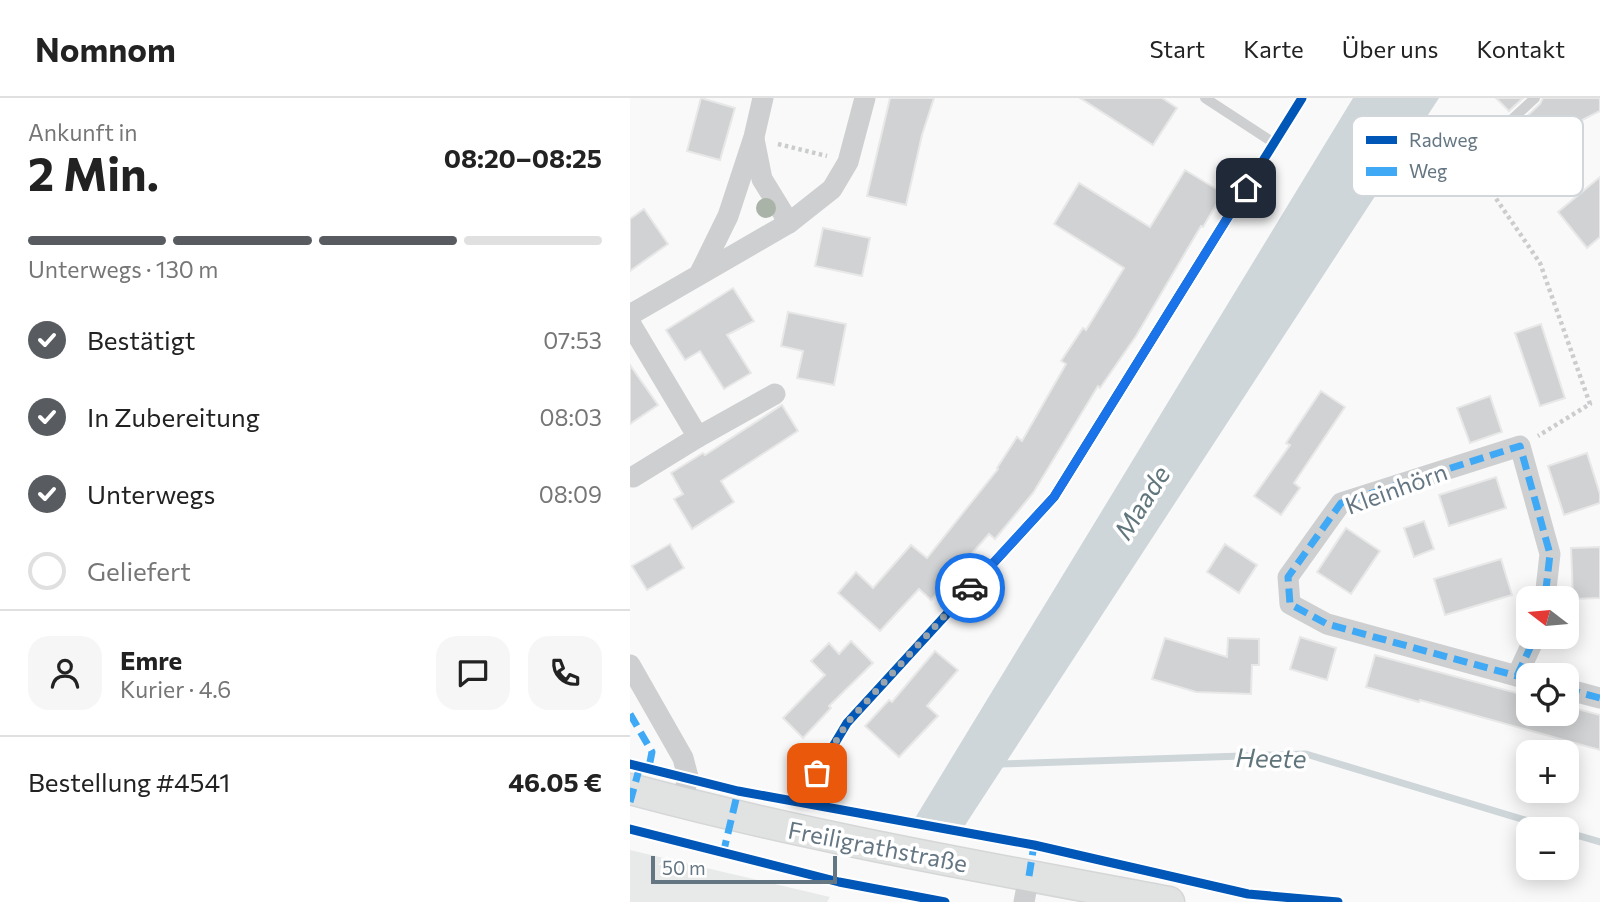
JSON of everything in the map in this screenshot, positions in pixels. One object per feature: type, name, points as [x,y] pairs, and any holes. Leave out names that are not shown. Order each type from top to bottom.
[{"type":"main road","name":"Freiligrathstraße","points":[[630,789],[732,816],[970,864],[1027,889],[1170,902]]},
{"type":"street","points":[[700,273],[728,216],[754,137],[763,98]]},
{"type":"street","points":[[630,315],[789,223],[832,189],[848,162],[865,98]]},
{"type":"street","points":[[754,137],[762,179],[789,223]]},
{"type":"street","points":[[630,323],[698,436]]},
{"type":"street","points":[[633,477],[698,436],[775,394]]},
{"type":"street","points":[[1520,446],[1550,554],[1546,586]]},
{"type":"street","name":"Kleinhörn","points":[[1516,676],[1326,624],[1290,604],[1288,577],[1341,503],[1520,446]]},
{"type":"street","points":[[630,666],[683,758],[688,777],[682,803]]},
{"type":"street","points":[[1579,692],[1600,698]]},
{"type":"lane","points":[[1205,98],[1274,144]]},
{"type":"lane","points":[[817,773],[847,723],[1054,497],[1302,98]]},
{"type":"lane","points":[[1516,116],[1535,98]]},
{"type":"path","points":[[754,137],[848,162]]},
{"type":"path","points":[[1494,196],[1541,263],[1590,404],[1520,446]]},
{"type":"shaded area","points":[[630,850],[830,897],[827,902],[630,902]]},
{"type":"water","name":"Maade","points":[[1353,98],[1439,98],[1427,116],[1352,116],[1352,196],[1375,196],[915,902],[864,902]]},
{"type":"pier","points":[[912,816],[969,826],[920,902],[860,902]]},
{"type":"building","points":[[701,98],[735,108],[720,160],[687,151]]},
{"type":"building","points":[[890,98],[934,98],[922,135],[906,205],[867,196]]},
{"type":"building","points":[[1080,98],[1162,98],[1177,108],[1153,145]]},
{"type":"building","points":[[1496,98],[1523,98],[1509,111]]},
{"type":"building","points":[[1543,98],[1600,98],[1600,111],[1583,120],[1583,116],[1527,116]]},
{"type":"building","points":[[1185,170],[1223,193],[1136,336],[1100,388],[1098,386],[1033,493],[995,539],[989,534],[931,600],[919,589],[880,631],[838,593],[856,572],[873,588],[911,545],[927,558],[998,469],[1017,437],[1022,441],[1066,364],[1061,361],[1083,328],[1086,330],[1124,268],[1054,224],[1079,183],[1150,227]]},
{"type":"building","points":[[1600,177],[1600,237],[1587,248],[1558,212],[1577,196],[1583,196],[1583,191]]},
{"type":"building","points":[[644,209],[668,244],[630,271],[630,219]]},
{"type":"building","points":[[823,228],[870,238],[862,276],[815,266]]},
{"type":"building","points":[[733,288],[754,321],[727,335],[751,373],[724,389],[700,351],[685,360],[666,330]]},
{"type":"building","points":[[788,312],[846,324],[834,385],[797,378],[803,351],[781,346]]},
{"type":"building","points":[[1541,324],[1565,398],[1540,406],[1515,333]]},
{"type":"building","points":[[630,365],[658,405],[630,424]]},
{"type":"building","points":[[1321,391],[1345,407],[1294,483],[1300,488],[1281,515],[1254,496],[1290,445],[1286,443]]},
{"type":"building","points":[[1490,396],[1502,432],[1470,443],[1457,408]]},
{"type":"building","points":[[782,405],[798,431],[721,481],[734,502],[692,529],[674,499],[683,494],[671,473],[703,453],[705,455]]},
{"type":"building","points":[[1587,453],[1600,494],[1600,503],[1564,515],[1548,466]]},
{"type":"building","points":[[1496,477],[1506,508],[1449,526],[1439,495]]},
{"type":"building","points":[[1424,521],[1434,549],[1414,557],[1404,528]]},
{"type":"building","points":[[1346,528],[1380,551],[1351,594],[1317,572]]},
{"type":"building","points":[[670,544],[684,568],[647,590],[632,566]]},
{"type":"building","points":[[1225,544],[1257,565],[1239,593],[1207,572]]},
{"type":"building","points":[[1600,547],[1600,598],[1579,599],[1579,586],[1572,586],[1571,548]]},
{"type":"building","points":[[1501,559],[1512,595],[1445,615],[1434,579]]},
{"type":"building","points":[[1300,637],[1336,648],[1327,680],[1290,669]]},
{"type":"building","points":[[1165,638],[1227,657],[1228,638],[1259,639],[1259,665],[1252,665],[1251,694],[1196,692],[1152,679]]},
{"type":"building","points":[[851,641],[873,663],[829,706],[831,708],[803,738],[783,718],[825,675],[811,661],[829,643],[839,654]]},
{"type":"building","points":[[935,651],[958,670],[927,706],[938,716],[899,757],[865,726],[889,700],[892,702]]},
{"type":"building","points":[[1375,655],[1516,693],[1516,726],[1579,726],[1579,709],[1600,715],[1600,750],[1579,744],[1579,740],[1564,740],[1366,687]]},
{"type":"waterway","name":"Heete","points":[[999,764],[1306,754],[1516,817]]},
{"type":"waterway","name":"Heete","points":[[1579,836],[1600,842]]},
{"type":"marked path","points":[[1516,676],[1327,624],[1290,604],[1288,577],[1341,503],[1520,446],[1550,554],[1546,586]]},
{"type":"marked path","points":[[1523,663],[1529,649]]},
{"type":"marked path","points":[[1579,692],[1600,698]]},
{"type":"marked path","points":[[630,714],[652,752],[649,767],[655,769]]},
{"type":"marked path","points":[[630,802],[640,766]]},
{"type":"marked path","points":[[723,854],[738,791]]},
{"type":"marked path","points":[[1029,876],[1034,845]]},
{"type":"cycle path","points":[[809,803],[817,773],[847,723],[1054,497],[1302,98]]},
{"type":"cycle path","points":[[630,764],[738,791],[1034,845],[1248,894],[1338,902]]},
{"type":"cycle path","points":[[630,829],[839,882],[945,902]]},
{"type":"way so far","points":[[817,773],[847,723],[970,588]]},
{"type":"route","points":[[970,588],[1054,497],[1246,188]]}]
